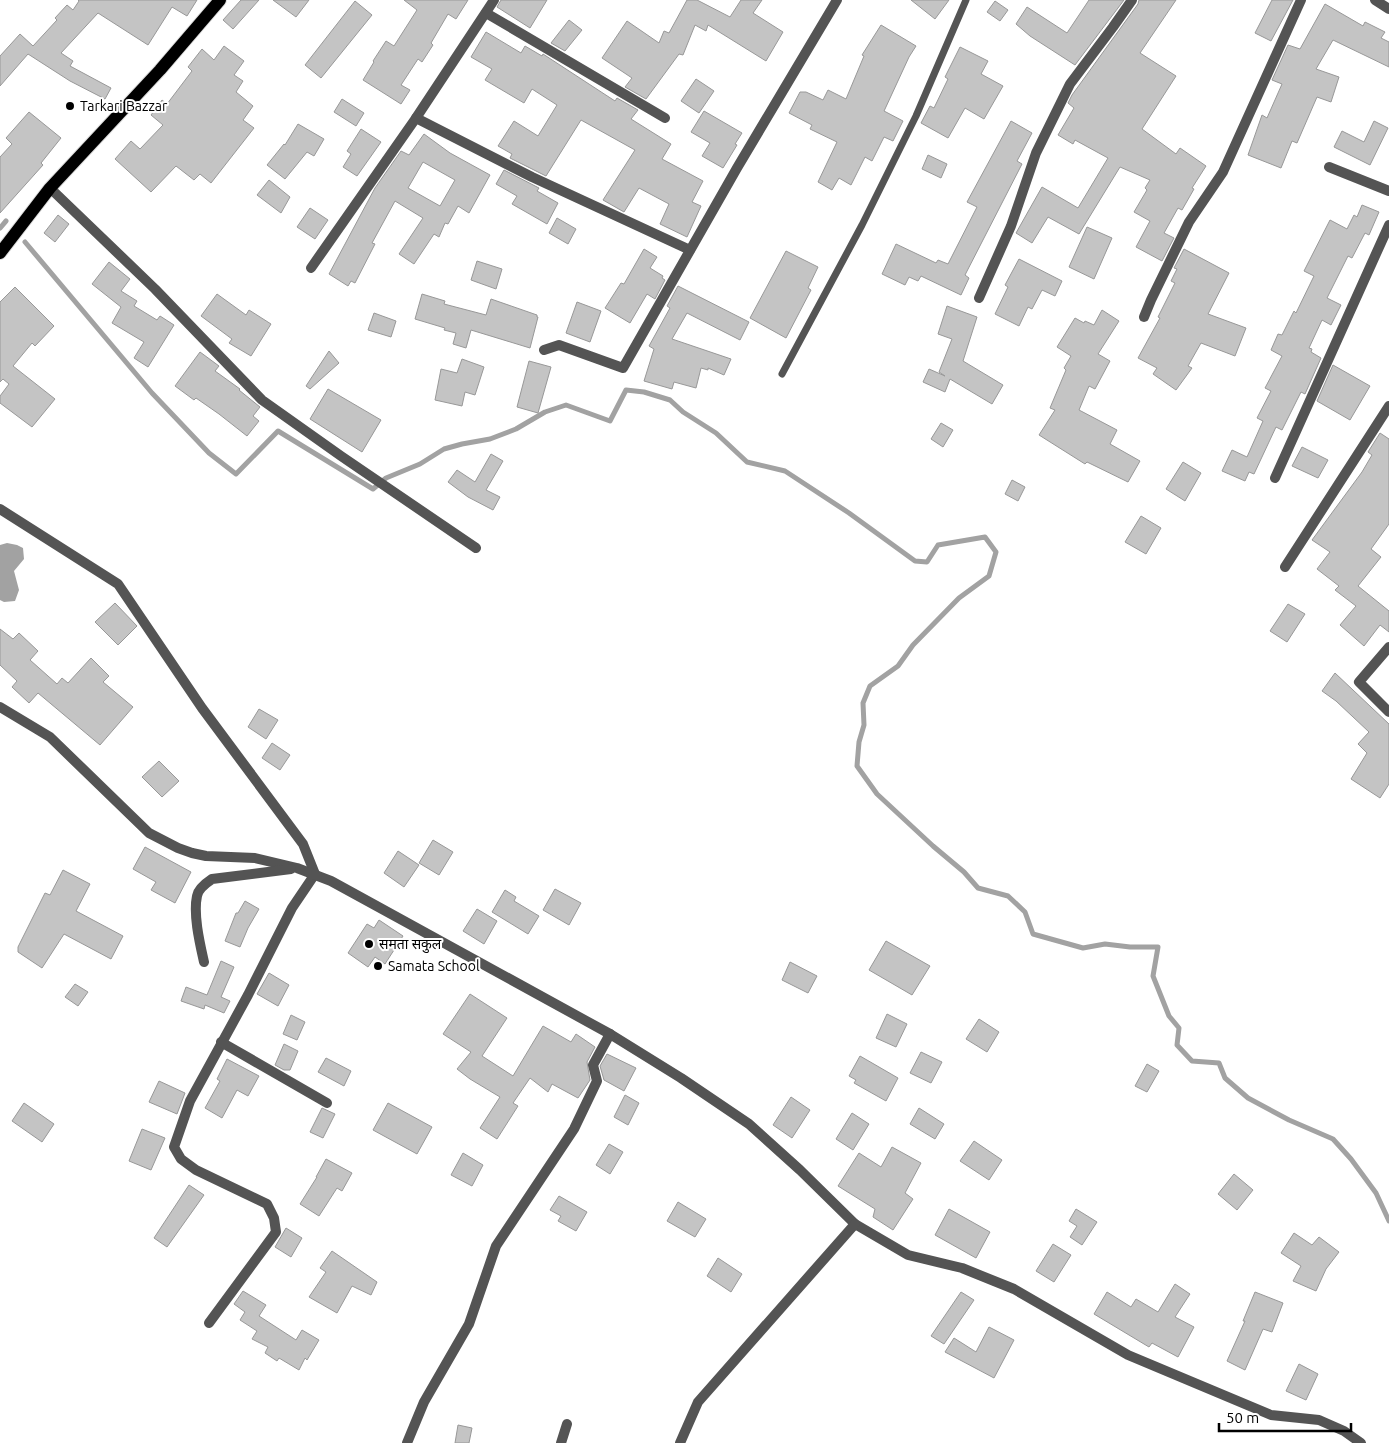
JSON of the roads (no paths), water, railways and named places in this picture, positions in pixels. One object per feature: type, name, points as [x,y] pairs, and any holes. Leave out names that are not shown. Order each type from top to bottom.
[{"type":"main road","points":[[0,253],[50,188],[160,70],[220,0]]},
{"type":"street","points":[[311,268],[416,118],[494,0]]},
{"type":"street","points":[[544,350],[559,345],[624,368],[690,250],[837,0]]},
{"type":"street","points":[[979,298],[1011,226],[1036,154],[1070,84],[1132,0]]},
{"type":"street","points":[[1144,317],[1188,222],[1223,172],[1301,0]]},
{"type":"street","points":[[1375,0],[1389,9]]},
{"type":"street","points":[[486,13],[665,118]]},
{"type":"street","points":[[416,118],[532,178],[690,250]]},
{"type":"street","points":[[1329,167],[1389,191]]},
{"type":"street","points":[[50,188],[155,289],[262,400],[476,548]]},
{"type":"street","points":[[1275,478],[1389,225]]},
{"type":"street","points":[[1285,566],[1389,406]]},
{"type":"street","points":[[0,509],[118,584],[202,708],[303,844],[315,874]]},
{"type":"street","points":[[1389,647],[1359,682],[1389,712]]},
{"type":"street","points":[[0,706],[50,737],[149,833],[192,853],[206,856],[255,858],[315,874],[374,904],[610,1034],[681,1078],[749,1124],[800,1170],[854,1224],[908,1255],[962,1268],[1014,1289],[1128,1355],[1271,1415],[1319,1420],[1344,1431],[1361,1443]]},
{"type":"street","points":[[204,962],[197,931],[197,895],[204,885],[212,879],[297,868]]},
{"type":"street","points":[[209,1323],[276,1232],[274,1218],[266,1204],[196,1170],[181,1160],[174,1146],[190,1101],[248,995],[292,908],[315,874]]},
{"type":"street","points":[[407,1443],[424,1402],[469,1324],[496,1246],[574,1129],[598,1081],[593,1065],[610,1034]]},
{"type":"street","points":[[221,1042],[327,1103]]},
{"type":"street","points":[[680,1443],[698,1402],[854,1224]]},
{"type":"street","points":[[561,1443],[567,1424]]},
{"type":"lane","points":[[782,374],[866,217],[916,116],[966,0]]},
{"type":"waterway","points":[[0,228],[6,221]]},
{"type":"waterway","points":[[25,242],[152,393],[209,453],[236,474],[278,431],[373,489],[386,478],[420,464],[444,449],[490,439],[516,429],[545,412],[566,405],[610,421],[626,390],[644,392],[670,400],[683,412],[716,433],[747,462],[785,471],[849,513],[915,561],[927,562],[938,545],[985,537],[996,552],[989,576],[959,598],[913,645],[898,666],[870,686],[863,703],[864,725],[859,742],[857,766],[877,794],[964,872],[978,888],[1008,896],[1025,912],[1033,934],[1083,948],[1105,944],[1130,947],[1158,947],[1153,976],[1169,1016],[1179,1028],[1177,1045],[1192,1061],[1219,1063],[1225,1078],[1248,1098],[1289,1120],[1333,1139],[1351,1159],[1376,1193],[1389,1221]]},
{"type":"place","name":"Tarkari Bazzar","points":[[70,106]]},
{"type":"place","name":"समता सकुल","points":[[369,944]]},
{"type":"place","name":"Samata School","points":[[378,966]]}]
